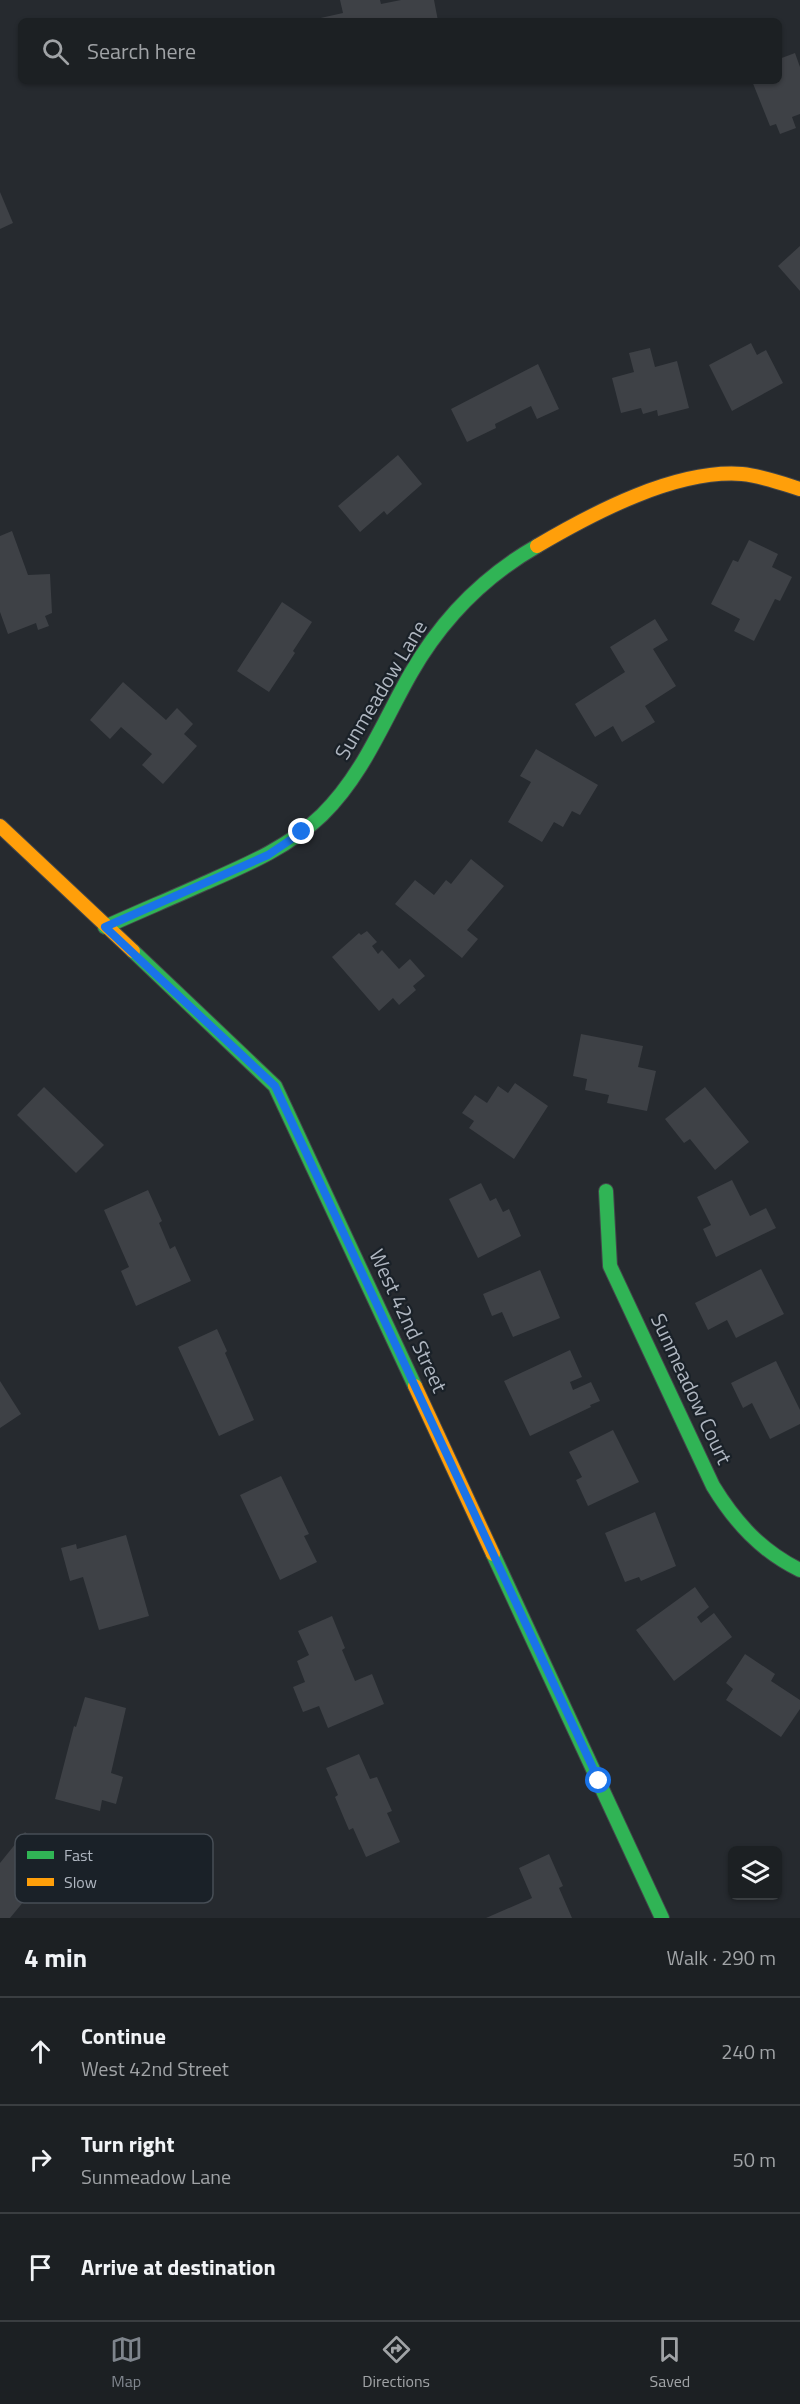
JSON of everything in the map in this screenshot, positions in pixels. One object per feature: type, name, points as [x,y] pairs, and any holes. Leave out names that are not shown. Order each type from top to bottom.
[{"type":"street","name":"Sunmeadow Lane","points":[[105,927],[268,855],[313,823],[333,804],[365,761],[419,659],[441,627],[476,589],[516,557],[551,536],[631,498],[661,485],[686,478],[724,474],[750,475],[800,489]]},
{"type":"street","name":"West 42nd Street","points":[[0,826],[275,1086],[662,1918]]},
{"type":"street","name":"Sunmeadow Court","points":[[606,1191],[610,1266],[713,1486],[726,1509],[741,1528],[790,1566],[800,1570]]},
{"type":"building","points":[[340,0],[380,0],[381,4],[401,0],[434,0],[437,18],[320,18],[343,13]]},
{"type":"building","points":[[795,53],[800,67],[800,114],[792,117],[796,128],[780,134],[776,124],[770,126],[753,84],[782,84],[782,58]]},
{"type":"building","points":[[0,192],[13,223],[0,229]]},
{"type":"building","points":[[800,246],[800,291],[778,266]]},
{"type":"building","points":[[751,343],[757,355],[766,350],[783,383],[732,411],[709,365]]},
{"type":"building","points":[[650,348],[655,367],[677,361],[689,408],[658,416],[657,410],[643,414],[641,408],[621,413],[612,378],[634,372],[629,353]]},
{"type":"building","points":[[538,364],[559,409],[537,419],[531,406],[495,424],[496,428],[467,442],[451,409]]},
{"type":"building","points":[[398,455],[422,484],[387,515],[384,511],[360,532],[338,506]]},
{"type":"building","points":[[12,531],[28,575],[50,574],[52,613],[45,616],[49,626],[38,630],[36,623],[8,634],[0,612],[0,536]]},
{"type":"building","points":[[749,540],[778,554],[772,567],[792,577],[780,601],[775,599],[754,641],[734,631],[740,619],[711,604],[733,560],[738,562]]},
{"type":"building","points":[[282,602],[312,622],[269,692],[237,671]]},
{"type":"building","points":[[655,619],[668,640],[653,649],[676,686],[645,706],[655,722],[622,742],[613,726],[595,737],[575,704],[625,672],[610,647]]},
{"type":"building","points":[[123,682],[166,720],[177,708],[193,724],[184,734],[197,746],[163,784],[142,765],[152,754],[121,727],[110,739],[90,720]]},
{"type":"building","points":[[536,749],[598,785],[580,815],[572,811],[563,827],[554,822],[542,842],[508,822],[531,782],[520,776]]},
{"type":"building","points":[[471,859],[504,886],[467,930],[478,939],[462,958],[395,904],[415,880],[434,895],[446,880],[451,884]]},
{"type":"building","points":[[367,931],[377,942],[372,946],[378,954],[382,950],[399,969],[410,959],[425,976],[413,986],[416,990],[399,1005],[393,998],[379,1011],[332,957],[359,933],[361,935]]},
{"type":"building","points":[[581,1034],[643,1046],[638,1067],[656,1071],[647,1111],[607,1103],[609,1095],[585,1090],[587,1079],[573,1076]]},
{"type":"building","points":[[515,1083],[548,1106],[514,1159],[469,1128],[474,1121],[462,1113],[475,1095],[487,1103],[498,1086],[508,1093]]},
{"type":"building","points":[[44,1087],[104,1145],[76,1173],[17,1115]]},
{"type":"building","points":[[705,1087],[749,1142],[715,1170],[690,1139],[684,1143],[665,1119]]},
{"type":"building","points":[[732,1180],[750,1216],[766,1208],[776,1228],[716,1257],[703,1229],[711,1225],[697,1197]]},
{"type":"building","points":[[481,1183],[490,1201],[496,1198],[503,1212],[509,1209],[521,1236],[478,1258],[449,1199]]},
{"type":"building","points":[[148,1190],[162,1221],[159,1223],[170,1249],[175,1246],[191,1281],[136,1306],[121,1271],[129,1267],[104,1210]]},
{"type":"building","points":[[761,1269],[784,1314],[736,1338],[727,1320],[708,1330],[695,1303]]},
{"type":"building","points":[[540,1270],[560,1318],[513,1337],[502,1312],[492,1316],[483,1294]]},
{"type":"building","points":[[217,1329],[254,1420],[219,1436],[178,1347]]},
{"type":"building","points":[[570,1350],[582,1377],[570,1382],[573,1390],[591,1382],[600,1401],[530,1436],[504,1381]]},
{"type":"building","points":[[776,1361],[800,1410],[800,1424],[770,1439],[752,1403],[743,1408],[731,1383]]},
{"type":"building","points":[[0,1381],[21,1414],[0,1428]]},
{"type":"building","points":[[613,1430],[639,1482],[588,1506],[576,1480],[582,1477],[569,1452]]},
{"type":"building","points":[[281,1476],[309,1534],[304,1536],[317,1562],[280,1580],[240,1495]]},
{"type":"building","points":[[655,1512],[676,1566],[641,1581],[639,1577],[625,1582],[605,1533]]},
{"type":"building","points":[[126,1535],[149,1616],[99,1630],[83,1577],[70,1581],[61,1548],[76,1544],[77,1549]]},
{"type":"building","points":[[695,1587],[709,1607],[697,1617],[701,1623],[714,1613],[732,1637],[674,1681],[636,1630]]},
{"type":"building","points":[[332,1616],[345,1648],[342,1650],[355,1681],[372,1674],[384,1704],[328,1728],[319,1706],[303,1712],[293,1687],[305,1682],[297,1661],[309,1655],[298,1631]]},
{"type":"building","points":[[745,1654],[775,1674],[771,1681],[800,1700],[800,1709],[781,1737],[726,1700],[733,1689],[726,1683]]},
{"type":"building","points":[[85,1697],[126,1708],[111,1773],[123,1777],[116,1804],[102,1800],[100,1811],[55,1799],[74,1726],[76,1727]]},
{"type":"building","points":[[359,1754],[370,1779],[377,1777],[392,1811],[387,1813],[400,1842],[366,1857],[353,1828],[349,1830],[335,1797],[338,1795],[326,1768]]},
{"type":"building","points":[[15,1844],[15,1903],[22,1903],[10,1918],[0,1918],[0,1863]]},
{"type":"building","points":[[549,1854],[563,1886],[559,1888],[572,1918],[486,1918],[532,1898],[519,1868]]},
{"type":"traffic: fast","points":[[105,927],[251,862],[296,837],[322,815],[361,765],[423,653],[450,617],[499,571],[537,546]]},
{"type":"traffic: fast","points":[[133,951],[275,1086],[415,1386]]},
{"type":"traffic: fast","points":[[606,1191],[610,1266],[713,1486],[730,1512],[761,1545],[800,1570]]},
{"type":"traffic: fast","points":[[493,1554],[662,1918]]},
{"type":"traffic: slow","points":[[537,546],[609,507],[690,478],[717,474],[742,474],[800,489]]},
{"type":"traffic: slow","points":[[0,826],[133,951]]},
{"type":"traffic: slow","points":[[415,1386],[493,1554]]},
{"type":"route","points":[[302,832],[268,855],[105,927],[275,1086],[599,1781]]}]
